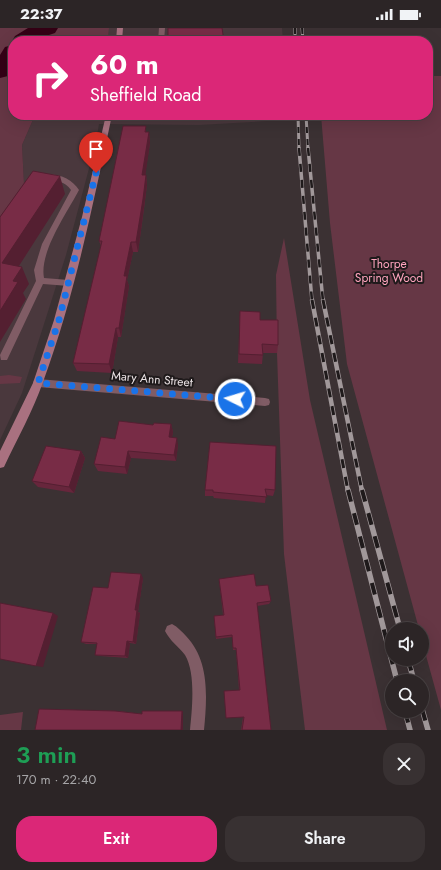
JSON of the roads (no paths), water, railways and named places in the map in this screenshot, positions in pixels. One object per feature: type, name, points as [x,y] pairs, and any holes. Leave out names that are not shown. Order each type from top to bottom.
[{"type":"main road","points":[[0,462],[38,383],[59,320],[86,217],[108,120]]},
{"type":"street","points":[[4,357],[40,280],[38,270],[46,244],[75,190],[73,185],[63,179],[42,176]]},
{"type":"street","points":[[40,280],[69,283]]},
{"type":"street","name":"Mary Ann Street","points":[[38,383],[265,402]]},
{"type":"street","points":[[172,631],[192,654],[197,672],[197,730]]},
{"type":"waterway","points":[[30,36],[38,31],[47,28]]},
{"type":"waterway","points":[[0,71],[8,59]]},
{"type":"railway","points":[[295,28],[295,36]]},
{"type":"railway","points":[[302,28],[303,36]]},
{"type":"railway","points":[[298,120],[299,149]]},
{"type":"railway","points":[[306,120],[308,149]]},
{"type":"railway","points":[[299,148],[312,301]]},
{"type":"railway","points":[[308,148],[323,301]]},
{"type":"railway","points":[[312,300],[348,491]]},
{"type":"railway","points":[[323,300],[362,491]]},
{"type":"railway","points":[[348,490],[395,674]]},
{"type":"railway","points":[[362,490],[398,622]]},
{"type":"railway","points":[[410,666],[412,674]]},
{"type":"railway","points":[[407,718],[410,730]]},
{"type":"railway","points":[[425,718],[428,730]]},
{"type":"park label","name":"Thorpe Spring Wood","points":[[389,271]]}]
